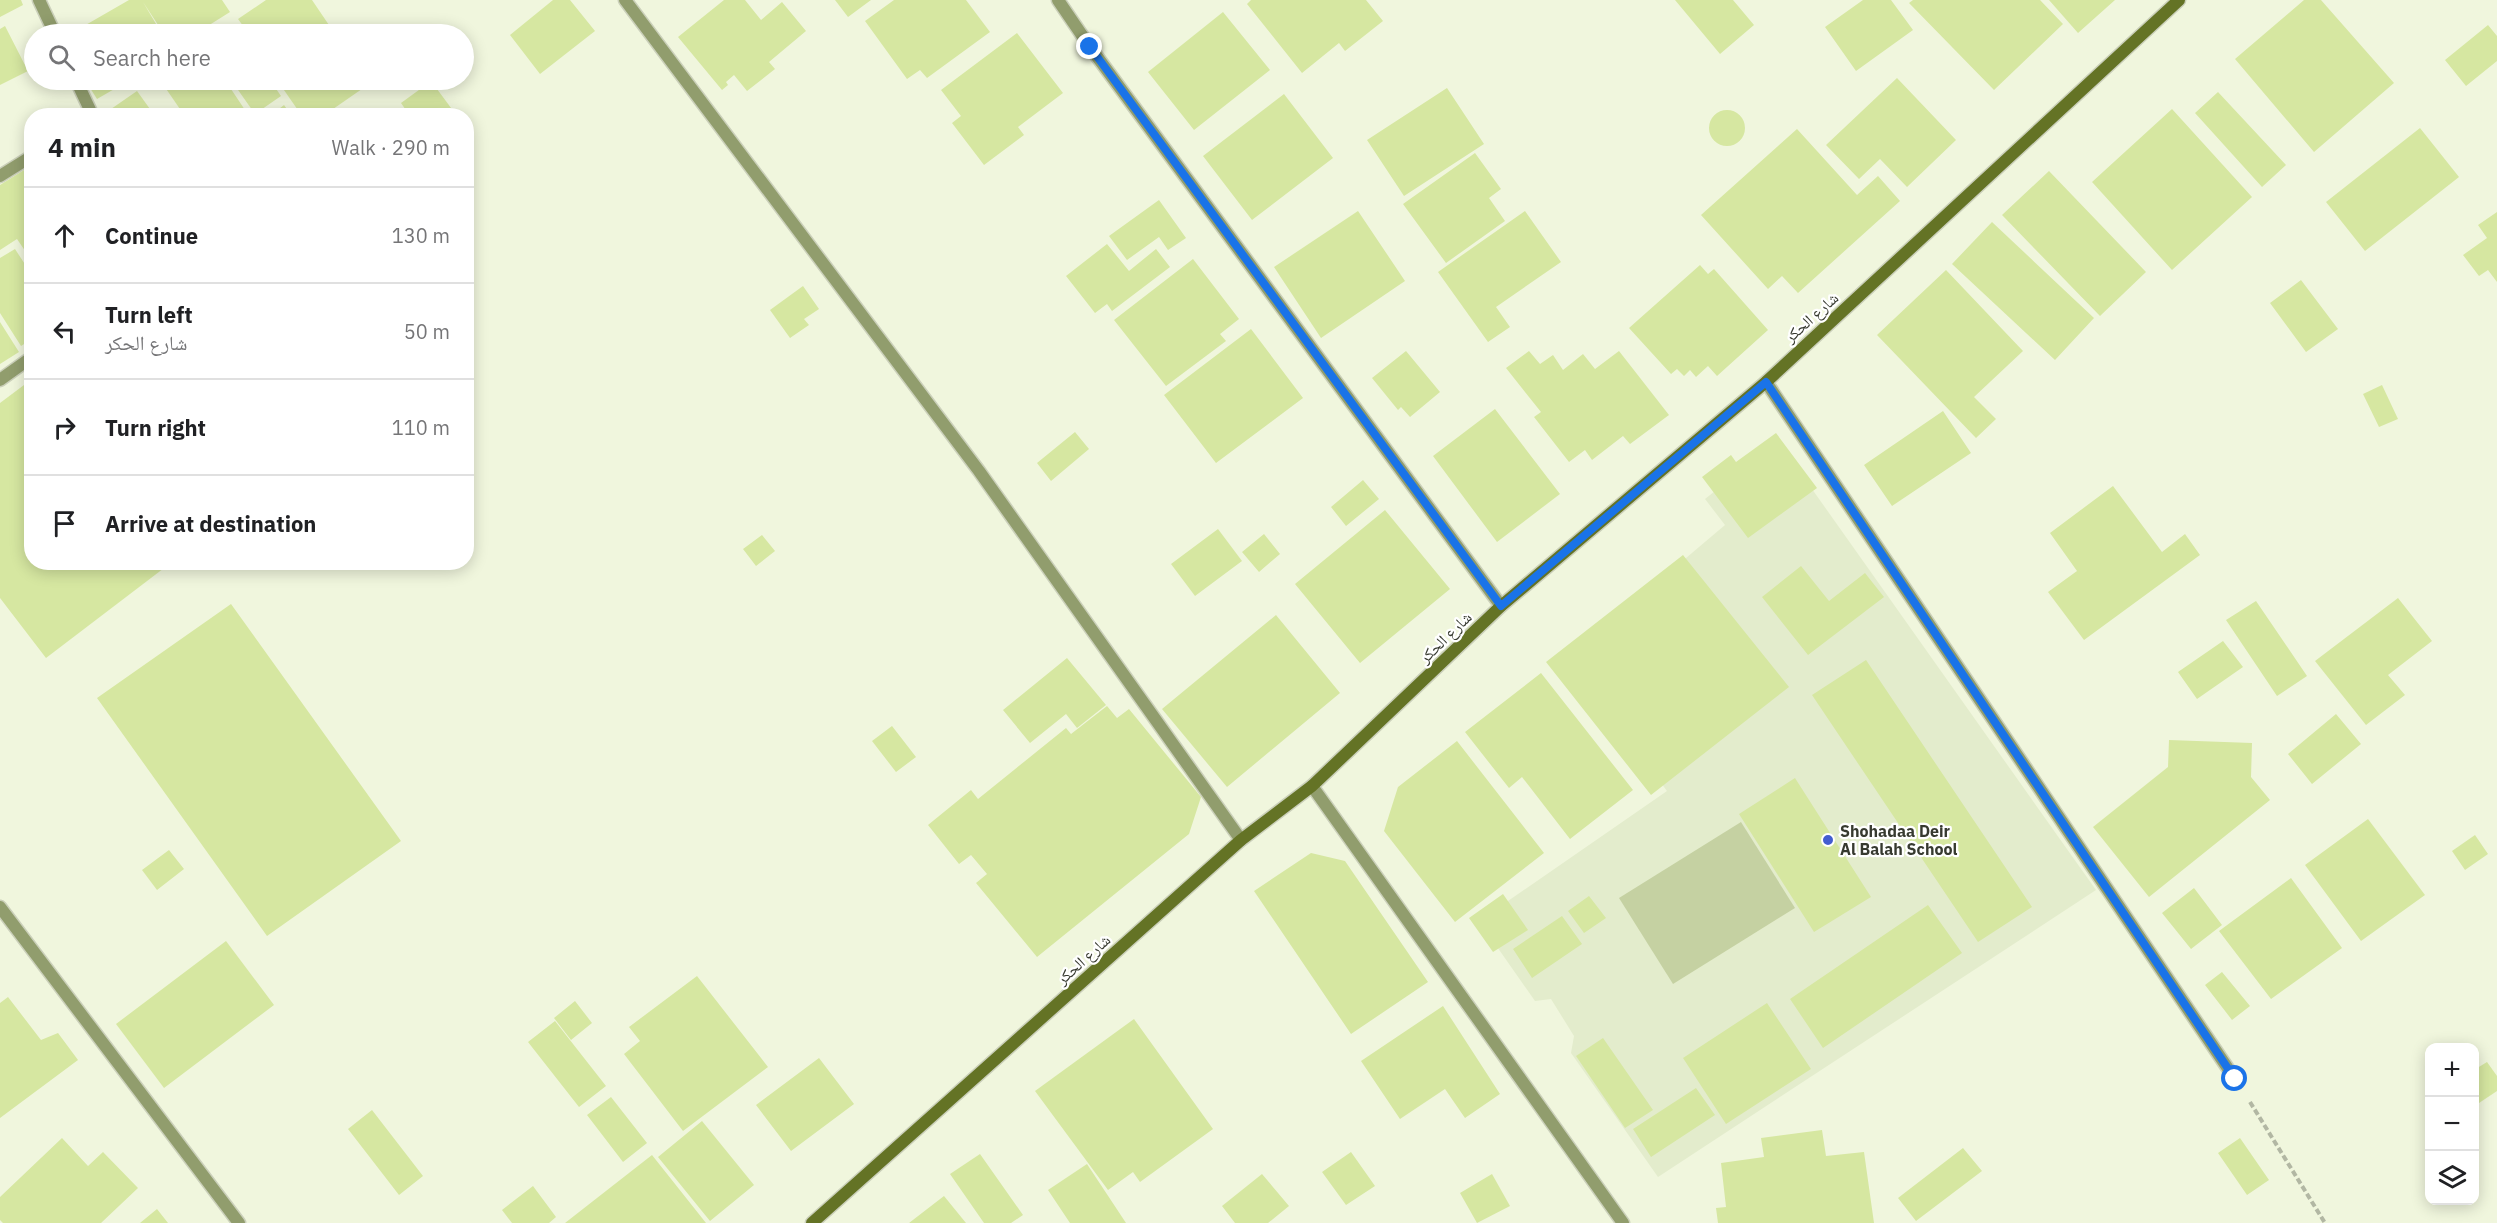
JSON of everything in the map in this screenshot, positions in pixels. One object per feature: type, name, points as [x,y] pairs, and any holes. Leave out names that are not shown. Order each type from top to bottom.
[{"type":"street","points":[[39,0],[50,24]]},
{"type":"street","points":[[625,0],[979,471],[1241,840]]},
{"type":"street","points":[[1058,0],[1104,66],[1501,606]]},
{"type":"street","name":"شارع الحكر","points":[[812,1223],[1241,840],[1312,786],[1501,606],[1766,382],[2179,0]]},
{"type":"street","points":[[81,90],[89,108]]},
{"type":"street","points":[[0,176],[24,161]]},
{"type":"street","points":[[0,380],[24,363]]},
{"type":"street","points":[[1766,382],[2235,1079]]},
{"type":"street","points":[[1312,786],[1623,1223]]},
{"type":"street","points":[[0,907],[239,1223]]},
{"type":"path","points":[[2235,1079],[2325,1223]]},
{"type":"shaded area","name":"Shohadaa Deir Al Balah School","points":[[1778,441],[2096,890],[1658,1177],[1571,1053],[1574,1036],[1551,999],[1535,1001],[1479,921],[1667,791],[1568,658],[1725,525],[1705,499]]},
{"type":"shaded area","points":[[1741,822],[1795,908],[1673,984],[1619,898]]},
{"type":"building","points":[[0,0],[21,0],[23,5],[0,17]]},
{"type":"building","points":[[129,0],[222,0],[230,12],[211,24],[157,24],[143,2],[156,24],[87,24]]},
{"type":"building","points":[[266,0],[312,0],[328,24],[242,24],[238,19]]},
{"type":"building","points":[[553,0],[570,0],[595,31],[540,74],[510,35]]},
{"type":"building","points":[[724,0],[745,0],[761,20],[782,2],[806,31],[769,62],[775,69],[747,91],[734,75],[726,82],[728,85],[722,90],[678,37]]},
{"type":"building","points":[[835,0],[871,0],[848,17]]},
{"type":"building","points":[[894,0],[966,0],[990,32],[927,78],[920,70],[907,79],[865,21]]},
{"type":"building","points":[[1251,0],[1366,0],[1383,21],[1345,51],[1339,43],[1302,73],[1247,4]]},
{"type":"building","points":[[1675,0],[1733,0],[1754,25],[1720,54]]},
{"type":"building","points":[[1863,0],[1891,0],[1913,30],[1856,71],[1825,27]]},
{"type":"building","points":[[1913,0],[2040,0],[2063,24],[1994,90],[1909,3]]},
{"type":"building","points":[[2049,0],[2115,0],[2078,33]]},
{"type":"building","points":[[2304,0],[2321,0],[2394,83],[2314,152],[2235,59]]},
{"type":"building","points":[[1223,12],[1270,70],[1194,130],[1148,72]]},
{"type":"building","points":[[2488,25],[2497,36],[2497,61],[2466,86],[2445,60]]},
{"type":"building","points":[[5,26],[24,63],[24,73],[0,85],[0,29]]},
{"type":"building","points":[[1017,33],[1063,93],[1018,127],[1024,135],[984,165],[952,123],[961,116],[941,90]]},
{"type":"building","points":[[1897,78],[1956,140],[1907,187],[1880,159],[1859,179],[1826,145]]},
{"type":"building","points":[[1447,88],[1484,144],[1404,196],[1367,140]]},
{"type":"building","points":[[91,90],[113,90],[97,99]]},
{"type":"building","points":[[167,90],[232,90],[244,108],[179,108]]},
{"type":"building","points":[[238,90],[277,90],[281,96],[264,108],[251,108]]},
{"type":"building","points":[[284,90],[360,90],[335,108],[296,108]]},
{"type":"building","points":[[419,90],[438,90],[451,108],[404,108],[401,103]]},
{"type":"building","points":[[137,91],[149,108],[112,108]]},
{"type":"building","points":[[2218,92],[2286,165],[2262,187],[2195,113]]},
{"type":"building","points":[[1284,94],[1333,158],[1252,220],[1203,156]]},
{"type":"building","points":[[2172,109],[2252,197],[2172,270],[2092,182]]},
{"type":"building","points":[[1727,110],[1740,115],[1745,128],[1740,141],[1727,146],[1714,141],[1709,128],[1714,115]]},
{"type":"building","points":[[2420,128],[2459,177],[2365,251],[2326,202]]},
{"type":"building","points":[[1797,129],[1857,195],[1878,176],[1900,201],[1798,293],[1782,276],[1768,289],[1701,215]]},
{"type":"building","points":[[1475,153],[1501,189],[1489,198],[1505,221],[1446,263],[1403,204]]},
{"type":"building","points":[[24,170],[24,249],[17,239],[0,250],[0,185]]},
{"type":"building","points":[[2049,171],[2146,272],[2100,316],[2002,215]]},
{"type":"building","points":[[1159,200],[1186,238],[1168,250],[1159,237],[1127,260],[1109,236]]},
{"type":"building","points":[[1358,211],[1405,281],[1321,338],[1274,267]]},
{"type":"building","points":[[1525,211],[1561,262],[1496,307],[1510,327],[1488,342],[1438,272]]},
{"type":"building","points":[[2497,212],[2497,282],[2488,270],[2479,276],[2463,255],[2487,238],[2478,225]]},
{"type":"building","points":[[1992,222],[2094,318],[2055,360],[1952,264]]},
{"type":"building","points":[[1107,244],[1129,271],[1156,249],[1170,267],[1112,311],[1107,304],[1095,313],[1066,276]]},
{"type":"building","points":[[15,249],[24,263],[24,344],[21,346],[0,313],[0,258]]},
{"type":"building","points":[[1193,259],[1239,319],[1220,334],[1226,341],[1166,386],[1114,320]]},
{"type":"building","points":[[1700,265],[1708,274],[1714,269],[1768,330],[1717,376],[1708,366],[1696,377],[1690,370],[1684,376],[1677,369],[1671,374],[1629,328]]},
{"type":"building","points":[[1946,270],[2023,351],[1974,397],[1996,419],[1976,438],[1877,335]]},
{"type":"building","points":[[2301,280],[2338,329],[2306,352],[2270,303]]},
{"type":"building","points":[[803,286],[819,309],[804,319],[809,325],[790,338],[770,310]]},
{"type":"building","points":[[0,322],[19,352],[0,364]]},
{"type":"building","points":[[1251,329],[1303,398],[1216,463],[1164,395]]},
{"type":"building","points":[[1406,351],[1440,392],[1410,417],[1401,407],[1398,410],[1372,378]]},
{"type":"building","points":[[1529,351],[1540,364],[1553,355],[1563,370],[1583,354],[1595,369],[1619,351],[1669,415],[1630,444],[1623,436],[1592,460],[1585,450],[1569,462],[1534,417],[1541,412],[1506,368]]},
{"type":"building","points":[[24,385],[24,570],[162,570],[46,658],[0,598],[0,403]]},
{"type":"building","points":[[2382,385],[2398,419],[2379,427],[2363,394]]},
{"type":"building","points":[[1495,409],[1560,494],[1497,542],[1433,456]]},
{"type":"building","points":[[1943,411],[1971,453],[1892,506],[1864,465]]},
{"type":"building","points":[[1075,432],[1089,449],[1051,481],[1037,463]]},
{"type":"building","points":[[1776,433],[1817,488],[1748,538],[1702,477],[1731,455],[1736,462]]},
{"type":"building","points":[[1363,480],[1379,499],[1346,526],[1331,507]]},
{"type":"building","points":[[2113,486],[2162,552],[2185,534],[2200,555],[2084,640],[2048,592],[2077,571],[2050,533]]},
{"type":"building","points":[[1385,510],[1450,589],[1360,663],[1295,584]]},
{"type":"building","points":[[1218,529],[1242,561],[1195,596],[1171,564]]},
{"type":"building","points":[[1264,534],[1280,554],[1259,572],[1242,552]]},
{"type":"building","points":[[762,535],[775,551],[756,566],[743,549]]},
{"type":"building","points":[[1683,555],[1789,687],[1651,795],[1546,662]]},
{"type":"building","points":[[1801,566],[1829,601],[1865,573],[1884,597],[1808,655],[1762,597]]},
{"type":"building","points":[[2398,598],[2432,641],[2388,675],[2405,695],[2366,725],[2315,661]]},
{"type":"building","points":[[2256,601],[2307,676],[2277,696],[2226,620]]},
{"type":"building","points":[[231,604],[401,841],[267,936],[97,698]]},
{"type":"building","points":[[1276,615],[1340,693],[1227,787],[1162,709]]},
{"type":"building","points":[[2223,641],[2243,667],[2197,699],[2178,672]]},
{"type":"building","points":[[1067,658],[1106,705],[1077,728],[1066,714],[1030,743],[1003,710]]},
{"type":"building","points":[[1866,660],[2032,907],[1978,942],[1812,695]]},
{"type":"building","points":[[1541,673],[1633,790],[1570,839],[1522,777],[1509,788],[1465,732]]},
{"type":"building","points":[[1107,706],[1117,718],[1129,709],[1201,797],[1189,834],[1037,957],[976,883],[987,874],[971,855],[959,864],[928,825],[971,790],[978,799],[1066,728],[1071,734]]},
{"type":"building","points":[[2336,714],[2361,744],[2312,784],[2288,754]]},
{"type":"building","points":[[892,726],[916,757],[896,772],[872,741]]},
{"type":"building","points":[[2169,740],[2252,743],[2251,777],[2270,800],[2149,897],[2093,827],[2168,767]]},
{"type":"building","points":[[1457,741],[1544,853],[1455,922],[1384,831],[1398,787]]},
{"type":"building","points":[[1795,778],[1871,897],[1814,932],[1739,814]]},
{"type":"building","points":[[2368,819],[2425,895],[2361,941],[2305,865]]},
{"type":"building","points":[[2475,835],[2488,854],[2465,870],[2452,851]]},
{"type":"building","points":[[169,850],[184,869],[157,890],[142,870]]},
{"type":"building","points":[[1311,853],[1345,861],[1428,982],[1351,1034],[1254,891]]},
{"type":"building","points":[[2291,878],[2342,948],[2271,999],[2219,931]]},
{"type":"building","points":[[2194,888],[2222,925],[2191,949],[2162,913]]},
{"type":"building","points":[[1503,894],[1528,930],[1493,952],[1469,918]]},
{"type":"building","points":[[1589,896],[1606,918],[1584,933],[1568,911]]},
{"type":"building","points":[[1928,905],[1962,953],[1823,1048],[1790,999]]},
{"type":"building","points":[[1562,916],[1582,944],[1532,978],[1513,949]]},
{"type":"building","points":[[226,941],[274,1005],[164,1088],[116,1024]]},
{"type":"building","points":[[2222,972],[2250,1006],[2232,1020],[2205,985]]},
{"type":"building","points":[[697,976],[768,1067],[683,1131],[624,1054],[640,1041],[629,1027]]},
{"type":"building","points":[[8,997],[41,1040],[58,1033],[78,1060],[0,1118],[0,1003]]},
{"type":"building","points":[[575,1001],[592,1023],[571,1040],[554,1018]]},
{"type":"building","points":[[1767,1003],[1811,1069],[1726,1124],[1683,1058]]},
{"type":"building","points":[[1443,1006],[1500,1094],[1465,1118],[1445,1089],[1400,1119],[1361,1061]]},
{"type":"building","points":[[1134,1019],[1213,1129],[1140,1182],[1133,1172],[1108,1190],[1035,1091]]},
{"type":"building","points":[[555,1021],[606,1086],[579,1107],[528,1042]]},
{"type":"building","points":[[1603,1038],[1653,1110],[1625,1128],[1576,1056]]},
{"type":"building","points":[[819,1058],[854,1104],[791,1151],[756,1105]]},
{"type":"building","points":[[2487,1062],[2497,1076],[2497,1091],[2479,1103],[2479,1097],[2479,1067]]},
{"type":"building","points":[[1696,1088],[1715,1115],[1651,1157],[1633,1129]]},
{"type":"building","points":[[611,1097],[647,1143],[623,1162],[587,1115]]},
{"type":"building","points":[[372,1110],[423,1176],[399,1195],[348,1129]]},
{"type":"building","points":[[702,1121],[754,1185],[710,1221],[658,1157]]},
{"type":"building","points":[[1822,1130],[1826,1156],[1864,1152],[1874,1223],[1718,1223],[1716,1208],[1726,1207],[1721,1163],[1764,1157],[1761,1138]]},
{"type":"building","points":[[62,1138],[88,1166],[103,1152],[138,1188],[101,1223],[3,1223],[0,1220],[0,1197]]},
{"type":"building","points":[[2240,1138],[2269,1180],[2247,1195],[2218,1153]]},
{"type":"building","points":[[1963,1148],[1982,1171],[1916,1221],[1898,1198]]},
{"type":"building","points":[[1351,1152],[1375,1186],[1346,1205],[1322,1172]]},
{"type":"building","points":[[980,1154],[1023,1215],[1011,1223],[984,1223],[950,1174]]},
{"type":"building","points":[[652,1155],[706,1223],[565,1223]]},
{"type":"building","points":[[1087,1164],[1126,1223],[1070,1223],[1048,1190]]},
{"type":"building","points":[[1262,1174],[1289,1206],[1268,1223],[1235,1223],[1222,1206]]},
{"type":"building","points":[[1492,1174],[1510,1206],[1477,1223],[1460,1193]]},
{"type":"building","points":[[533,1186],[556,1217],[549,1223],[512,1223],[502,1210]]},
{"type":"building","points":[[944,1196],[966,1223],[909,1223]]},
{"type":"building","points":[[157,1209],[168,1223],[140,1223]]},
{"type":"place","name":"Shohadaa Deir Al Balah School","points":[[1828,840]]},
{"type":"route","points":[[1090,47],[1501,606],[1766,382],[2235,1079]]}]
